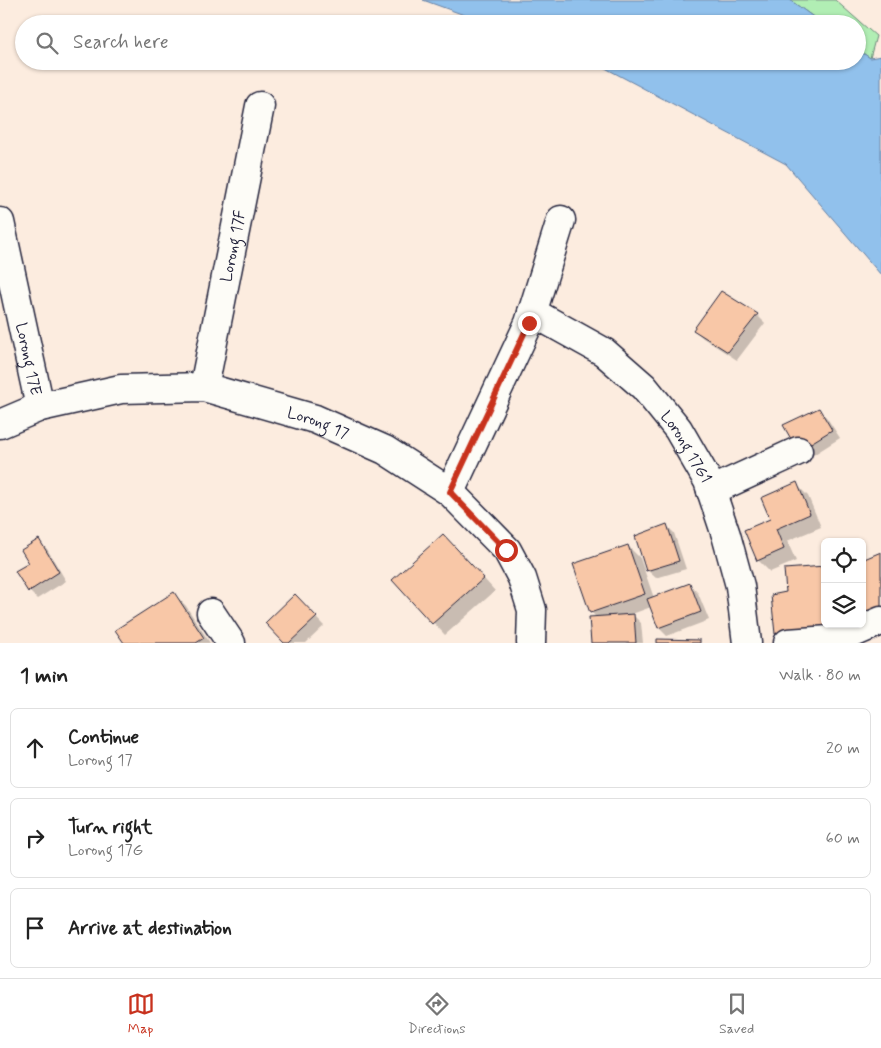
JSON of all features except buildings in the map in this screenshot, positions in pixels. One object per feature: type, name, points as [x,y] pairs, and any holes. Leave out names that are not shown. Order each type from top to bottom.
[{"type":"street","name":"Lorong 17F","points":[[204,387],[260,106]]},
{"type":"street","points":[[450,492],[529,323],[561,220]]},
{"type":"street","name":"Lorong 17E","points":[[0,222],[40,407]]},
{"type":"street","name":"Lorong 17G1","points":[[532,312],[604,352],[644,387],[678,429],[708,481],[726,535],[740,586],[748,643]]},
{"type":"street","name":"Lorong 17","points":[[0,424],[40,407],[120,389],[204,387],[315,419],[385,450],[450,492],[506,550],[522,578],[532,610],[530,643]]},
{"type":"street","points":[[711,491],[798,451]]},
{"type":"street","points":[[211,613],[232,643]]},
{"type":"street","points":[[788,643],[844,637],[881,622]]},
{"type":"green space","points":[[790,0],[835,0],[852,15],[811,15]]},
{"type":"green space","points":[[866,27],[876,36],[870,58],[866,55]]},
{"type":"water","points":[[423,0],[790,0],[811,15],[464,15]]},
{"type":"water","points":[[866,55],[870,58],[881,56],[881,275],[786,164],[609,70],[866,70]]},
{"type":"route","points":[[506,550],[450,492],[529,323]]}]
